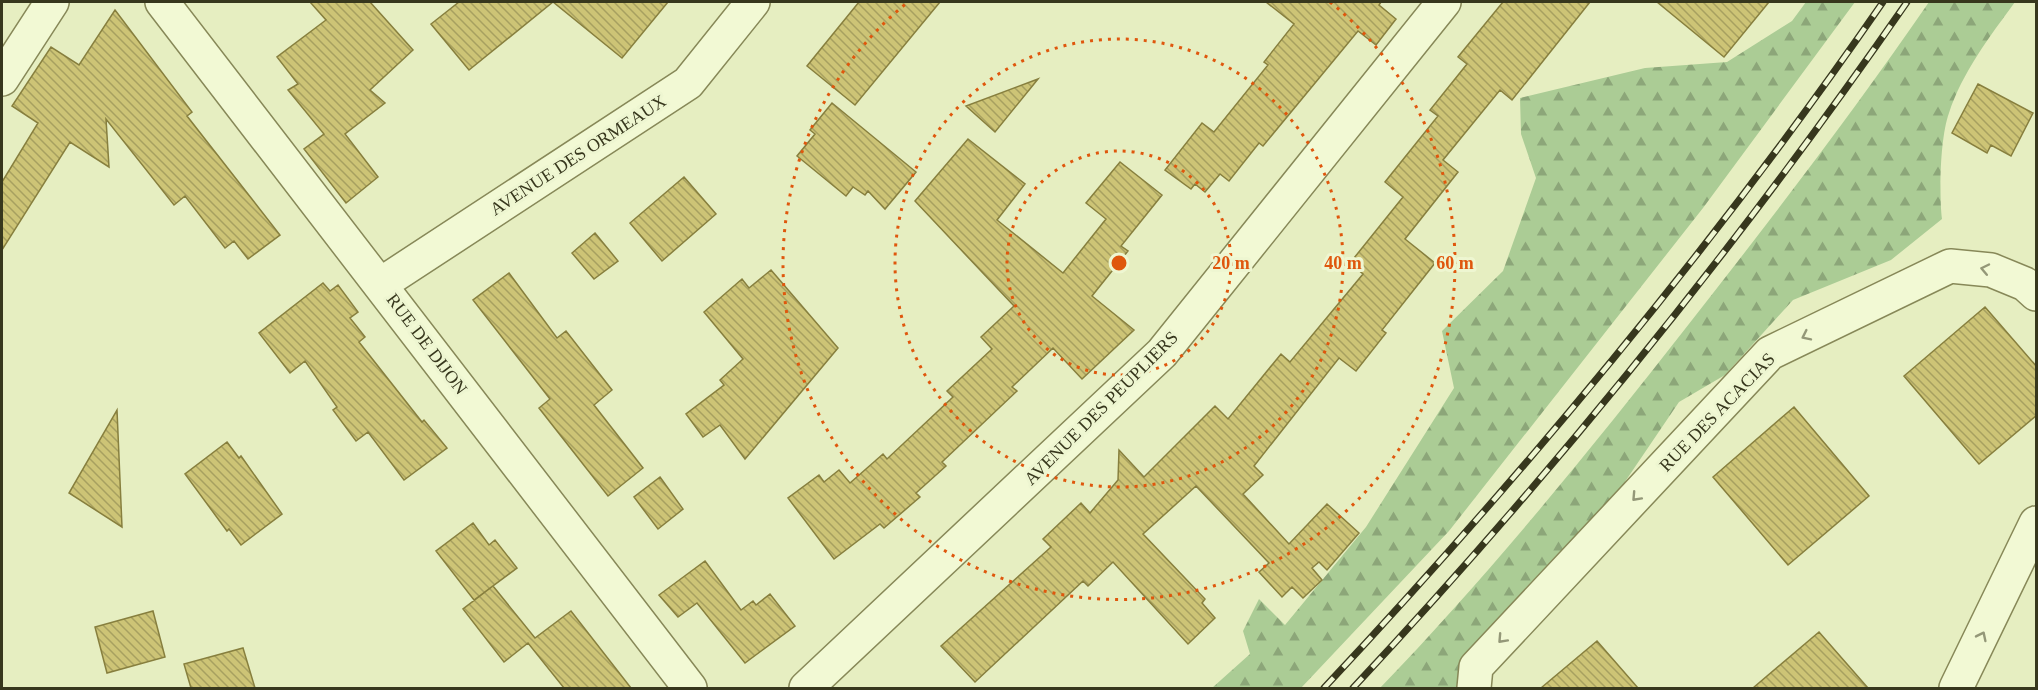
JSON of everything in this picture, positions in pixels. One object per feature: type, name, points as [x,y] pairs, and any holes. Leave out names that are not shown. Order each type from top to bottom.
[{"type":"street","points":[[2,79],[52,2]]},
{"type":"street","name":"RUE DE DIJON","points":[[162,2],[690,688]]},
{"type":"street","name":"AVENUE DES ORMEAUX","points":[[381,284],[688,83],[753,2]]},
{"type":"street","name":"AVENUE DES PEUPLIERS","points":[[806,688],[1162,353],[1444,2]]},
{"type":"street","name":"RUE DES ACACIAS","points":[[1474,688],[1476,667],[1770,353],[1950,266],[1991,270],[2025,284],[2037,294]]},
{"type":"street","points":[[1956,688],[2029,561],[2037,524]]},
{"type":"green space","points":[[1806,2],[1855,2],[1703,208],[1449,531],[1301,688],[1212,688],[1250,654],[1243,631],[1259,599],[1285,625],[1366,527],[1454,388],[1442,331],[1503,271],[1536,178],[1521,134],[1520,98],[1645,68],[1727,62],[1792,21]]},
{"type":"green space","points":[[1929,2],[2015,2],[1969,69],[1949,113],[1941,166],[1942,219],[1891,260],[1793,300],[1725,375],[1679,402],[1576,554],[1469,688],[1380,688],[1460,602],[1612,422],[1810,167]]},
{"type":"building","points":[[310,2],[370,2],[413,50],[370,90],[385,103],[345,134],[378,177],[346,203],[304,149],[324,134],[288,90],[298,84],[277,57],[326,20]]},
{"type":"building","points":[[459,2],[553,2],[469,70],[431,24]]},
{"type":"building","points":[[553,2],[668,2],[622,58]]},
{"type":"building","points":[[859,2],[940,2],[855,105],[807,66]]},
{"type":"building","points":[[1266,2],[1381,2],[1379,5],[1396,19],[1376,45],[1358,31],[1263,146],[1259,143],[1229,181],[1220,174],[1205,192],[1195,184],[1191,189],[1165,170],[1202,123],[1214,132],[1268,65],[1264,62],[1294,24]]},
{"type":"building","points":[[1503,2],[1590,2],[1512,100],[1500,90],[1443,160],[1458,172],[1405,239],[1435,263],[1382,330],[1386,333],[1356,371],[1339,358],[1254,466],[1263,475],[1243,494],[1289,544],[1327,504],[1359,533],[1327,570],[1319,562],[1312,568],[1322,580],[1303,598],[1292,587],[1282,597],[1259,572],[1269,563],[1196,486],[1143,534],[1205,599],[1202,603],[1215,618],[1188,644],[1113,562],[1088,586],[1083,581],[975,682],[941,646],[1051,547],[1043,539],[1081,503],[1090,513],[1118,480],[1119,450],[1144,477],[1215,406],[1228,419],[1281,354],[1290,362],[1363,274],[1350,263],[1403,197],[1385,182],[1438,116],[1430,110],[1467,64],[1458,57]]},
{"type":"building","points":[[1657,2],[1769,2],[1724,57]]},
{"type":"building","points":[[115,10],[192,112],[187,116],[280,235],[248,259],[234,241],[225,248],[185,196],[174,205],[106,119],[109,167],[70,142],[2,250],[2,182],[38,123],[12,106],[51,47],[79,65]]},
{"type":"building","points":[[1038,79],[995,132],[966,106]]},
{"type":"building","points":[[1978,84],[2033,113],[2011,156],[1991,145],[1987,153],[1952,133]]},
{"type":"building","points":[[832,103],[916,172],[885,209],[868,191],[865,195],[853,187],[846,196],[797,156],[815,134],[810,130]]},
{"type":"building","points":[[968,139],[1025,184],[997,220],[1063,273],[1106,219],[1086,203],[1120,162],[1162,195],[1121,246],[1128,251],[1092,296],[1134,330],[1082,379],[1053,348],[1012,387],[1017,391],[942,462],[946,466],[916,493],[920,497],[884,528],[880,524],[834,559],[788,498],[819,475],[824,482],[839,470],[850,483],[883,454],[887,459],[953,397],[947,391],[992,349],[981,337],[1014,306],[915,201]]},
{"type":"building","points":[[684,177],[716,214],[662,261],[630,223]]},
{"type":"building","points":[[595,233],[618,261],[594,279],[572,253]]},
{"type":"building","points":[[771,270],[838,348],[745,459],[720,425],[703,437],[686,414],[724,385],[720,380],[743,359],[704,312],[742,279],[749,288]]},
{"type":"building","points":[[509,273],[557,338],[566,331],[612,390],[594,405],[643,468],[608,496],[539,408],[550,399],[473,300]]},
{"type":"building","points":[[323,283],[330,291],[338,285],[358,312],[350,318],[365,337],[359,342],[422,422],[424,420],[447,448],[404,480],[368,432],[356,441],[333,410],[337,407],[305,361],[290,373],[259,333]]},
{"type":"building","points":[[1985,307],[2037,367],[2037,415],[1979,464],[1904,376]]},
{"type":"building","points":[[1794,407],[1869,496],[1788,565],[1713,477]]},
{"type":"building","points":[[117,410],[122,527],[69,493]]},
{"type":"building","points":[[227,442],[239,458],[241,456],[282,514],[241,545],[229,529],[227,531],[185,474]]},
{"type":"building","points":[[660,477],[683,509],[658,529],[634,497]]},
{"type":"building","points":[[473,523],[489,545],[495,540],[517,568],[474,600],[436,551]]},
{"type":"building","points":[[705,561],[741,610],[753,601],[756,605],[770,594],[795,626],[745,663],[697,603],[678,617],[659,595]]},
{"type":"building","points":[[493,586],[535,638],[571,611],[631,688],[564,688],[528,643],[504,662],[463,609]]},
{"type":"building","points":[[153,611],[165,657],[107,673],[95,627]]},
{"type":"building","points":[[1819,632],[1868,688],[1753,688]]},
{"type":"building","points":[[1597,641],[1638,688],[1541,688]]},
{"type":"building","points":[[243,648],[255,688],[191,688],[184,664]]},
{"type":"railway","points":[[1324,688],[1473,524],[1616,355],[1753,181],[1883,2]]},
{"type":"railway","points":[[1353,688],[1500,524],[1642,355],[1778,181],[1907,2]]}]
